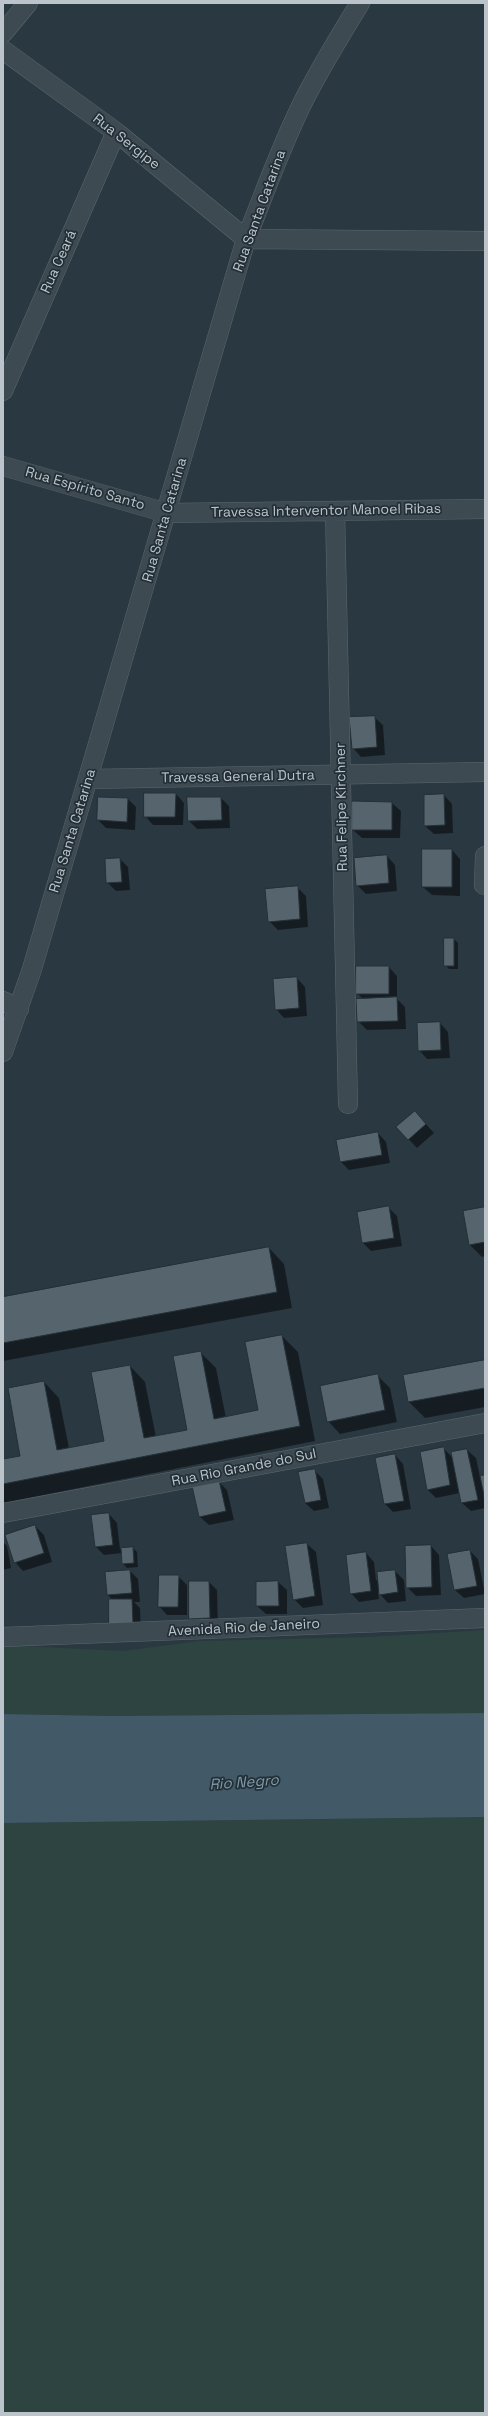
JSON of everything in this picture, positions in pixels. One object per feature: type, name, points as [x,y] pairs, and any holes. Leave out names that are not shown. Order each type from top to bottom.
[{"type":"street","points":[[3,33],[28,3]]},
{"type":"street","name":"Rua Santa Catarina","points":[[3,1052],[11,1005],[88,779],[168,513],[246,239],[288,134],[322,66],[360,3]]},
{"type":"street","name":"Rua Sergipe","points":[[3,50],[116,132],[246,239]]},
{"type":"street","name":"Rua Ceará","points":[[3,391],[116,132]]},
{"type":"street","points":[[246,239],[485,241]]},
{"type":"street","name":"Rua Espírito Santo","points":[[3,466],[168,513]]},
{"type":"street","name":"Travessa Interventor Manoel Ribas","points":[[168,513],[485,510]]},
{"type":"street","name":"Rua Felipe Kirchner","points":[[335,511],[348,1104]]},
{"type":"street","name":"Travessa General Dutra","points":[[88,779],[485,772]]},
{"type":"street","points":[[484,885],[485,856]]},
{"type":"street","name":"Rua Rio Grande do Sul","points":[[3,1513],[485,1423]]},
{"type":"street","name":"Avenida Rio de Janeiro","points":[[3,1637],[485,1618]]},
{"type":"green space","points":[[485,1630],[485,1713],[111,1716],[3,1714],[3,1645],[123,1651],[200,1641],[369,1637]]},
{"type":"green space","points":[[485,1817],[485,2413],[3,2413],[3,1823]]},
{"type":"water","name":"Rio Negro","points":[[485,1713],[485,1817],[3,1823],[3,1714],[111,1716]]},
{"type":"building","points":[[375,716],[377,747],[352,749],[349,717]]},
{"type":"building","points":[[144,793],[176,793],[175,817],[144,817]]},
{"type":"building","points":[[444,794],[445,825],[424,826],[424,795]]},
{"type":"building","points":[[98,797],[128,798],[127,822],[97,820]]},
{"type":"building","points":[[187,797],[221,797],[222,820],[188,821]]},
{"type":"building","points":[[352,801],[392,802],[392,830],[352,830]]},
{"type":"building","points":[[422,849],[452,849],[452,887],[422,887]]},
{"type":"building","points":[[387,855],[389,883],[356,886],[354,858]]},
{"type":"building","points":[[120,858],[122,882],[106,883],[105,859]]},
{"type":"building","points":[[298,886],[300,919],[268,922],[265,889]]},
{"type":"building","points":[[444,938],[454,938],[454,966],[444,966]]},
{"type":"building","points":[[356,966],[389,966],[389,994],[356,994]]},
{"type":"building","points":[[297,977],[299,1008],[275,1010],[273,979]]},
{"type":"building","points":[[397,997],[398,1021],[357,1022],[356,999]]},
{"type":"building","points":[[440,1022],[441,1050],[418,1051],[417,1023]]},
{"type":"building","points":[[415,1111],[426,1124],[408,1140],[396,1127]]},
{"type":"building","points":[[378,1132],[382,1155],[340,1162],[336,1140]]},
{"type":"building","points":[[389,1206],[394,1238],[362,1243],[357,1212]]},
{"type":"building","points":[[485,1207],[485,1242],[469,1245],[463,1211]]},
{"type":"building","points":[[269,1247],[277,1292],[3,1343],[3,1297]]},
{"type":"building","points":[[282,1335],[300,1426],[3,1484],[3,1459],[20,1456],[8,1388],[44,1381],[57,1450],[104,1441],[91,1372],[130,1365],[144,1438],[187,1430],[173,1356],[201,1351],[214,1419],[258,1410],[245,1342]]},
{"type":"building","points":[[485,1360],[485,1388],[408,1402],[403,1375]]},
{"type":"building","points":[[378,1374],[385,1410],[327,1422],[320,1386]]},
{"type":"building","points":[[444,1447],[450,1485],[427,1490],[420,1452]]},
{"type":"building","points":[[467,1449],[478,1500],[461,1503],[451,1452]]},
{"type":"building","points":[[395,1454],[404,1501],[384,1504],[375,1458]]},
{"type":"building","points":[[315,1469],[321,1500],[305,1503],[298,1472]]},
{"type":"building","points":[[485,1475],[485,1495],[484,1495],[480,1476]]},
{"type":"building","points":[[219,1480],[226,1511],[199,1517],[192,1486]]},
{"type":"building","points":[[109,1513],[113,1545],[95,1547],[91,1515]]},
{"type":"building","points":[[35,1525],[44,1553],[14,1563],[5,1535]]},
{"type":"building","points":[[307,1543],[315,1596],[293,1600],[285,1546]]},
{"type":"building","points":[[431,1545],[432,1587],[406,1588],[405,1546]]},
{"type":"building","points":[[133,1547],[134,1563],[122,1564],[121,1548]]},
{"type":"building","points":[[470,1550],[477,1586],[454,1590],[447,1554]]},
{"type":"building","points":[[366,1552],[371,1591],[350,1594],[346,1555]]},
{"type":"building","points":[[130,1570],[132,1593],[107,1595],[105,1572]]},
{"type":"building","points":[[395,1570],[398,1592],[379,1595],[377,1572]]},
{"type":"building","points":[[159,1575],[179,1575],[178,1607],[158,1607]]},
{"type":"building","points":[[189,1581],[209,1581],[210,1618],[189,1619]]},
{"type":"building","points":[[278,1581],[279,1606],[256,1606],[256,1582]]},
{"type":"building","points":[[109,1599],[132,1599],[133,1624],[109,1625]]}]
